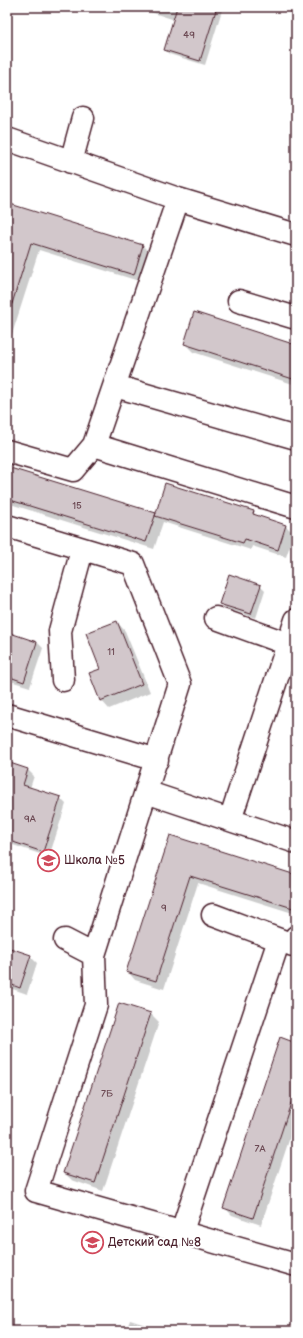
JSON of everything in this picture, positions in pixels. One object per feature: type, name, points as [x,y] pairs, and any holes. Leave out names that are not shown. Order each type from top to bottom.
[{"type":"lane","points":[[71,162],[83,118]]},
{"type":"lane","points":[[7,139],[178,199],[296,235]]},
{"type":"lane","points":[[7,451],[73,470],[94,445],[178,199]]},
{"type":"lane","points":[[239,301],[296,318]]},
{"type":"lane","points":[[115,386],[296,438]]},
{"type":"lane","points":[[94,445],[296,507]]},
{"type":"lane","points":[[7,526],[82,550],[133,564],[180,684],[94,955],[96,1005],[36,1191],[296,1266]]},
{"type":"lane","points":[[62,680],[60,631],[82,550]]},
{"type":"lane","points":[[216,618],[288,644]]},
{"type":"lane","points":[[230,820],[296,620]]},
{"type":"lane","points":[[7,715],[156,760]]},
{"type":"lane","points":[[146,792],[296,842]]},
{"type":"lane","points":[[181,1234],[291,942],[213,915]]},
{"type":"lane","points":[[64,940],[94,955]]},
{"type":"building","points":[[177,7],[217,7],[200,61],[164,50]]},
{"type":"building","points":[[7,203],[143,245],[134,275],[31,243],[11,307],[7,306]]},
{"type":"building","points":[[194,312],[296,345],[296,380],[184,344]]},
{"type":"building","points":[[7,467],[156,513],[146,542],[7,499]]},
{"type":"building","points":[[165,483],[254,511],[253,514],[286,525],[278,550],[245,539],[243,543],[155,516]]},
{"type":"building","points":[[229,574],[261,585],[251,614],[219,604]]},
{"type":"building","points":[[117,621],[142,684],[100,701],[89,673],[100,669],[86,633]]},
{"type":"building","points":[[7,632],[37,642],[24,682],[7,676]]},
{"type":"building","points":[[7,762],[28,769],[23,785],[61,797],[43,852],[7,840]]},
{"type":"building","points":[[170,835],[296,875],[296,909],[190,876],[156,981],[126,972]]},
{"type":"building","points":[[7,947],[31,955],[20,988],[7,983]]},
{"type":"building","points":[[119,1003],[151,1013],[95,1183],[63,1173]]},
{"type":"building","points":[[280,1037],[296,1043],[296,1088],[253,1218],[223,1208]]},
{"type":"place","name":"Школа №5","points":[[49,860]]},
{"type":"place","name":"Детский сад №8","points":[[93,1242]]}]
